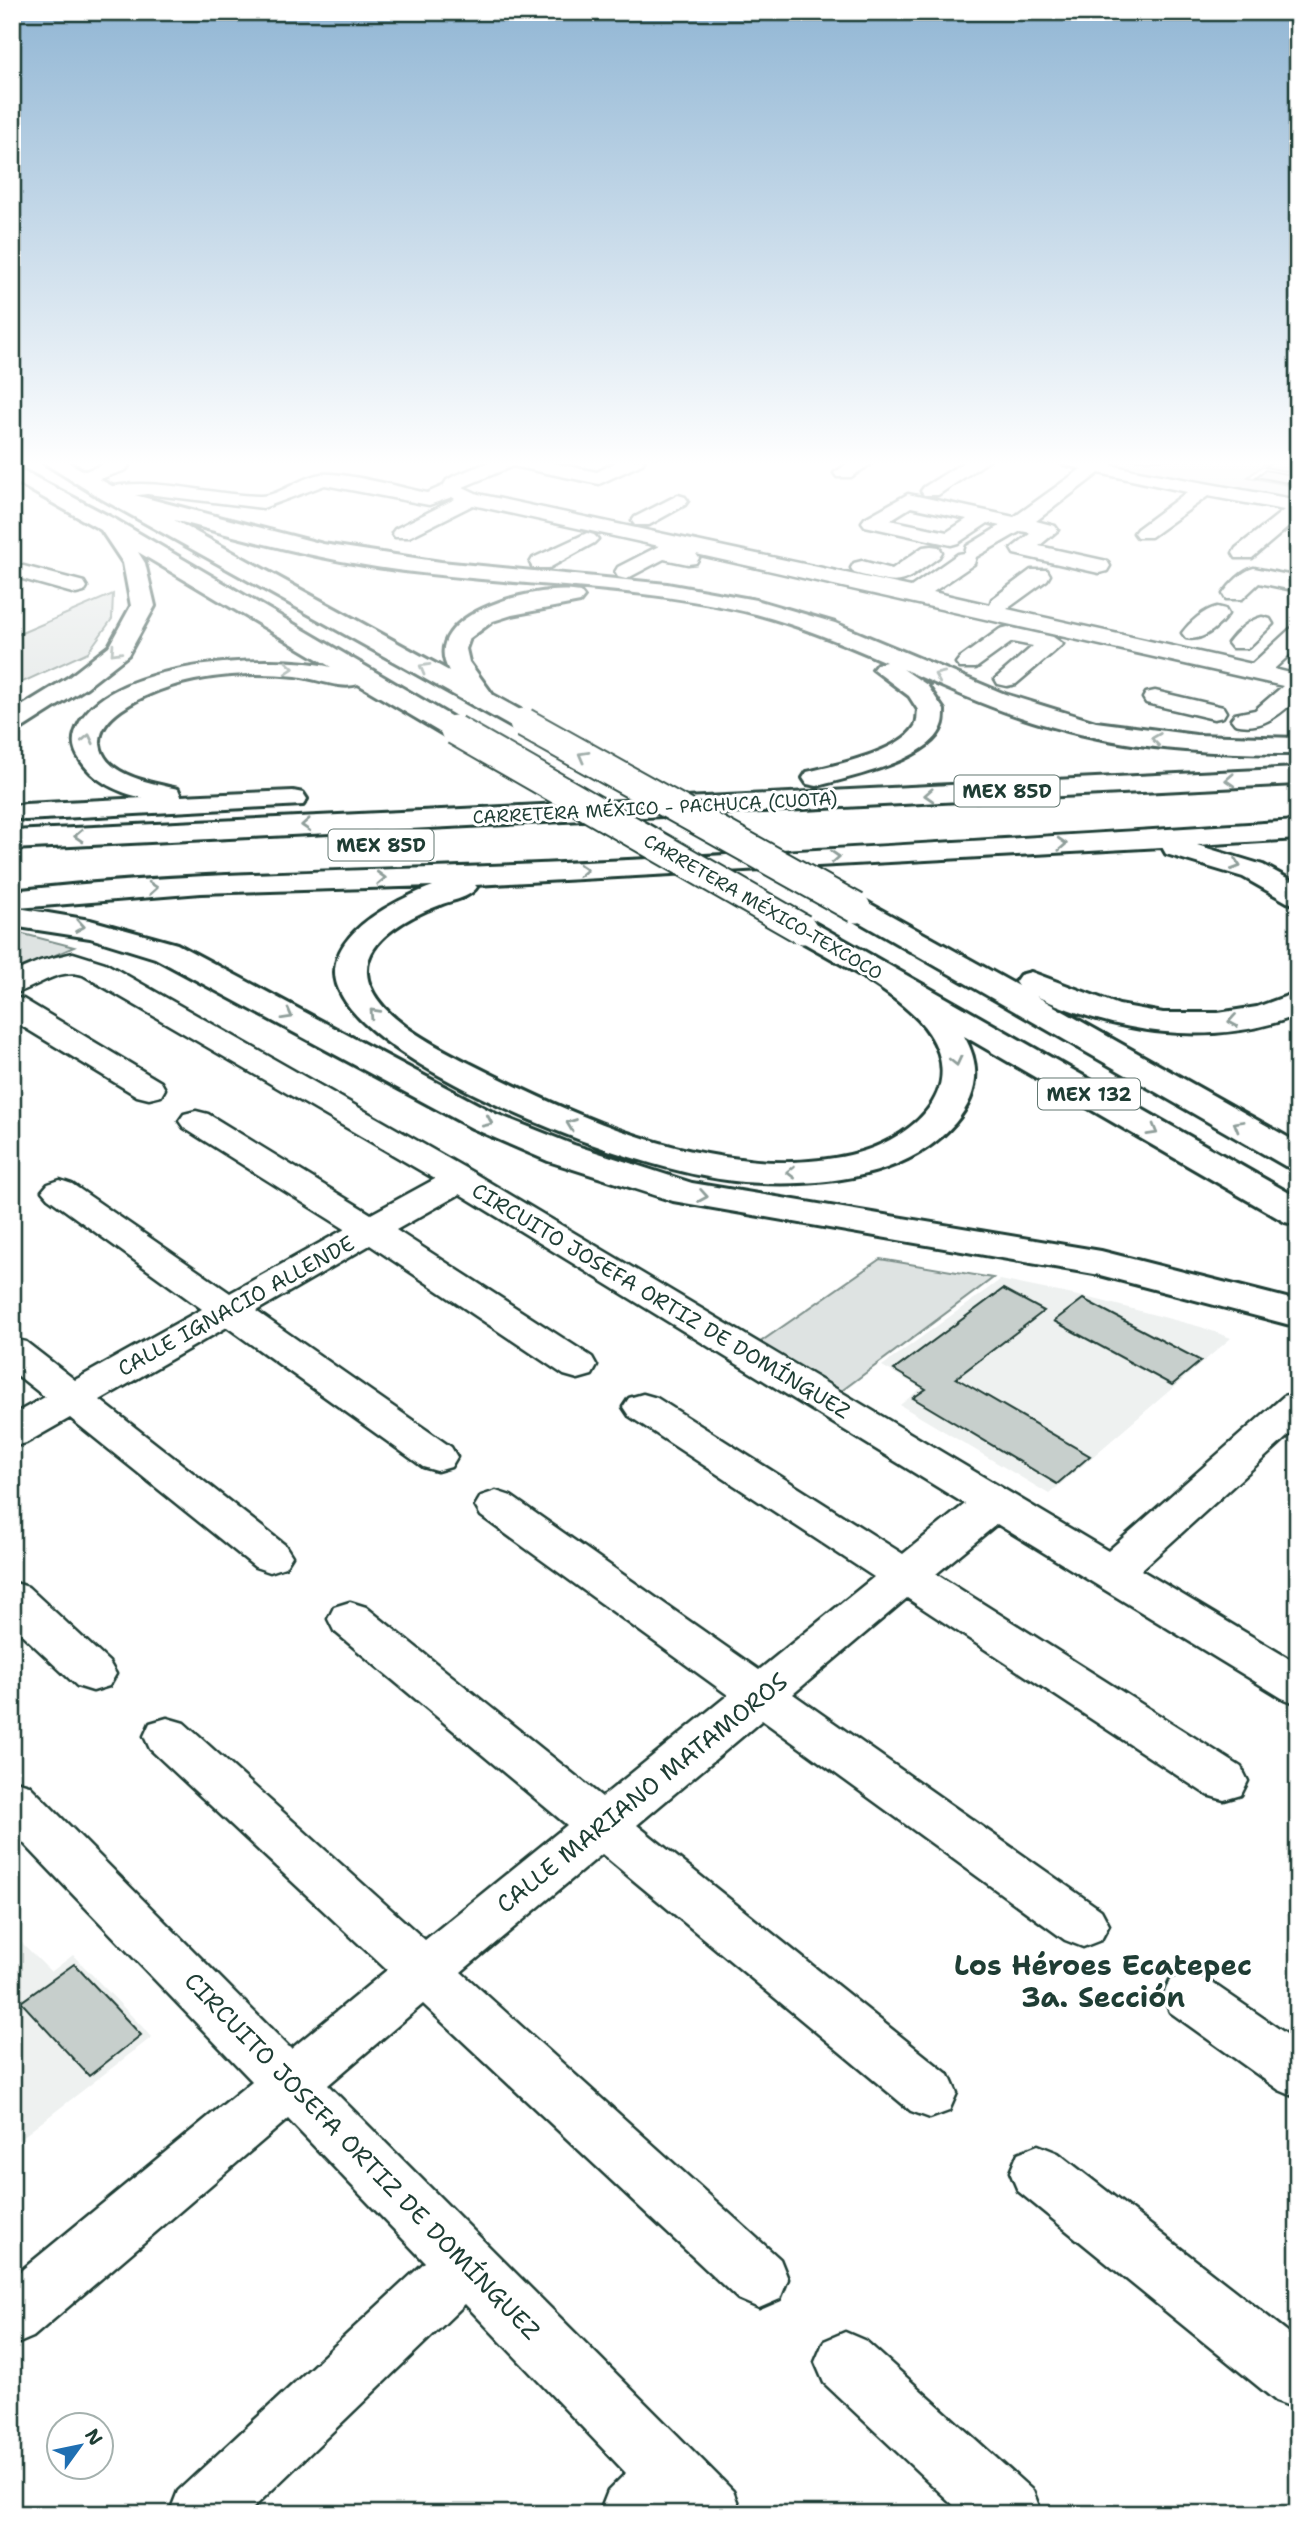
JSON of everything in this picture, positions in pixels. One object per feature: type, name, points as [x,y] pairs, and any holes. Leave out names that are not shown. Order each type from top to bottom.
[{"type":"highway","points":[[12,723],[78,682],[119,650],[143,606],[137,578]]},
{"type":"highway","name":"CARRETERA MÉXICO-TEXCOCO","points":[[197,578],[455,730],[1298,1214]]},
{"type":"highway","name":"CARRETERA MÉXICO-TEXCOCO","points":[[260,578],[901,933],[1298,1158]]},
{"type":"highway","points":[[528,578],[687,594],[760,608],[839,631],[1021,709],[1095,728],[1186,743],[1233,747],[1298,746]]},
{"type":"highway","points":[[484,701],[457,662],[454,649],[458,637],[469,626],[502,610],[544,599],[595,596],[653,599],[743,614],[827,639],[863,656],[902,677],[922,694],[931,708],[931,721],[915,743],[878,762],[817,778]]},
{"type":"highway","points":[[223,802],[163,795],[119,782],[91,761],[85,750],[86,735],[95,718],[128,696],[158,683],[217,670],[259,667],[306,669],[329,673],[391,693]]},
{"type":"highway","points":[[361,796],[817,778],[1298,752]]},
{"type":"highway","name":"CARRETERA MÉXICO - PACHUCA (CUOTA)","points":[[12,840],[1298,776]]},
{"type":"highway","points":[[12,813],[320,798]]},
{"type":"highway","name":"CARRETERA MÉXICO - PACHUCA (CUOTA)","points":[[12,863],[1298,801]]},
{"type":"highway","points":[[12,900],[205,884],[515,874],[1298,830]]},
{"type":"highway","points":[[1097,843],[1179,848],[1253,871],[1298,896]]},
{"type":"highway","points":[[515,874],[437,894],[413,903],[384,921],[362,942],[351,968],[356,992],[379,1019],[418,1048],[537,1111],[618,1142],[697,1164],[756,1173],[815,1172],[849,1167],[904,1148],[933,1129],[953,1102],[960,1078],[956,1052],[938,1022],[881,975]]},
{"type":"highway","points":[[12,917],[91,928],[166,951],[484,1121],[561,1153],[637,1178],[686,1193],[1101,1263],[1298,1314]]},
{"type":"highway","points":[[901,933],[968,954],[1051,992],[1097,1010],[1130,1019],[1195,1025],[1230,1023],[1263,1016],[1298,1002]]},
{"type":"street","points":[[44,578],[76,587]]},
{"type":"street","points":[[832,578],[915,595],[1038,631],[1218,674],[1298,684]]},
{"type":"street","points":[[915,595],[939,578],[976,586],[1007,599],[1035,578]]},
{"type":"street","points":[[1234,594],[1251,578]]},
{"type":"street","points":[[1268,578],[1298,584]]},
{"type":"street","points":[[1217,614],[1194,633],[1278,652]]},
{"type":"street","points":[[1240,643],[1262,624]]},
{"type":"street","points":[[968,663],[1009,634],[1038,631]]},
{"type":"street","points":[[1007,679],[1051,644],[1038,631]]},
{"type":"street","points":[[1298,634],[1278,652],[1218,674],[1164,700],[1263,716],[1298,684]]},
{"type":"street","points":[[1218,674],[1248,688],[1230,711]]},
{"type":"street","name":"CIRCUITO JOSEFA ORTIZ DE DOMÍNGUEZ","points":[[12,985],[51,967],[73,961],[94,968],[460,1179],[1298,1686]]},
{"type":"street","points":[[12,1006],[149,1089]]},
{"type":"street","points":[[196,1121],[371,1230],[578,1366]]},
{"type":"street","name":"CALLE IGNACIO ALLENDE","points":[[12,1433],[460,1179]]},
{"type":"street","points":[[60,1191],[437,1457]]},
{"type":"street","points":[[12,1350],[270,1556]]},
{"type":"street","points":[[1111,1573],[1298,1405]]},
{"type":"street","points":[[643,1407],[1224,1781]]},
{"type":"street","name":"CALLE MARIANO MATAMOROS","points":[[12,2316],[424,1971],[995,1503]]},
{"type":"street","points":[[496,1506],[1083,1925]]},
{"type":"street","points":[[12,1598],[93,1674]]},
{"type":"street","points":[[350,1619],[930,2093]]},
{"type":"street","points":[[167,1735],[759,2279]]},
{"type":"street","name":"CIRCUITO JOSEFA ORTIZ DE DOMÍNGUEZ","points":[[12,1799],[466,2263],[671,2500]]},
{"type":"street","points":[[1189,1996],[1298,2073]]},
{"type":"street","points":[[1038,2172],[1298,2379]]},
{"type":"street","points":[[201,2514],[466,2263]]},
{"type":"street","points":[[845,2362],[1010,2514]]},
{"type":"shaded area","points":[[113,594],[112,619],[88,652],[12,687],[12,637]]},
{"type":"shaded area","points":[[12,931],[74,947],[12,974]]},
{"type":"shaded area","points":[[880,1259],[993,1278],[840,1392],[759,1343]]},
{"type":"shaded area","points":[[1000,1280],[1098,1300],[1201,1327],[1231,1338],[1049,1494],[900,1405],[921,1388],[882,1366]]},
{"type":"shaded area","points":[[12,1933],[51,1972],[73,1955],[152,2037],[12,2145]]},
{"type":"building","points":[[1003,1289],[1044,1311],[956,1378],[1090,1456],[1057,1484],[913,1398],[926,1389],[894,1370]]},
{"type":"building","points":[[1083,1299],[1201,1361],[1172,1385],[1054,1321]]},
{"type":"building","points":[[74,1964],[141,2035],[89,2076],[21,2002]]},
{"type":"district","name":"Los Héroes Ecatepec 3a. Sección","points":[[1103,1981]]}]
